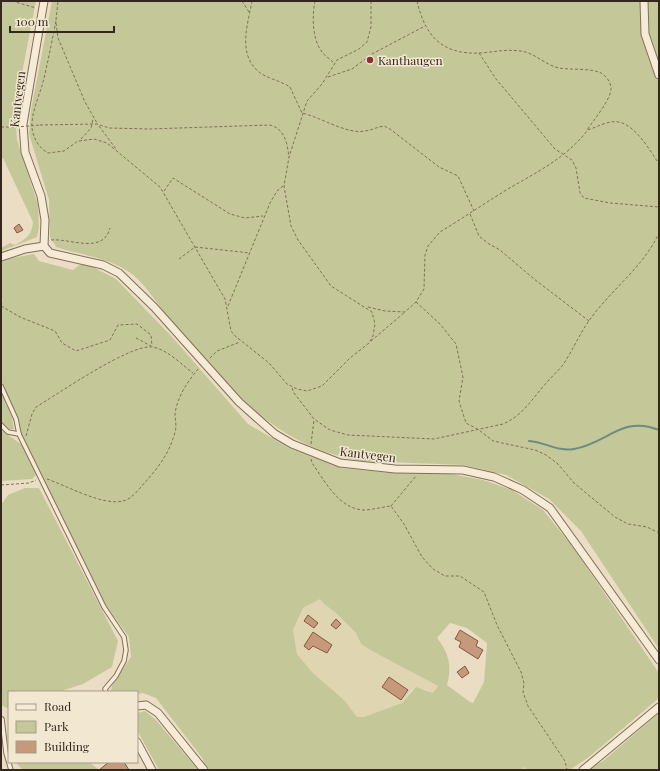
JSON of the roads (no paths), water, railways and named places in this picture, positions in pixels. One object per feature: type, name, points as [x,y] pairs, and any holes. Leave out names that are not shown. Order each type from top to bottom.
[{"type":"street","name":"Kantvegen","points":[[44,1],[23,124],[25,152],[41,196],[45,220],[44,246],[50,253],[103,265],[119,273],[141,293],[254,417],[275,434],[310,452],[340,463],[365,467],[463,470],[494,477],[524,490],[550,508],[659,660]]},
{"type":"street","points":[[644,1],[645,34],[659,75]]},
{"type":"street","points":[[1,257],[25,249],[44,246]]},
{"type":"street","points":[[138,706],[146,705],[158,713],[204,770]]},
{"type":"street","points":[[583,770],[659,707]]},
{"type":"street","points":[[138,744],[152,770]]},
{"type":"lane","points":[[1,386],[16,419],[19,434],[39,475],[104,607],[124,637],[126,650],[124,661],[116,676],[105,689],[106,691]]},
{"type":"lane","points":[[1,425],[8,432],[19,434]]},
{"type":"lane","points":[[2,720],[8,760]]},
{"type":"waterway","points":[[529,441],[568,450],[586,446],[625,428],[646,426],[659,430]]},
{"type":"place","name":"Kanthaugen","points":[[370,60]]}]
